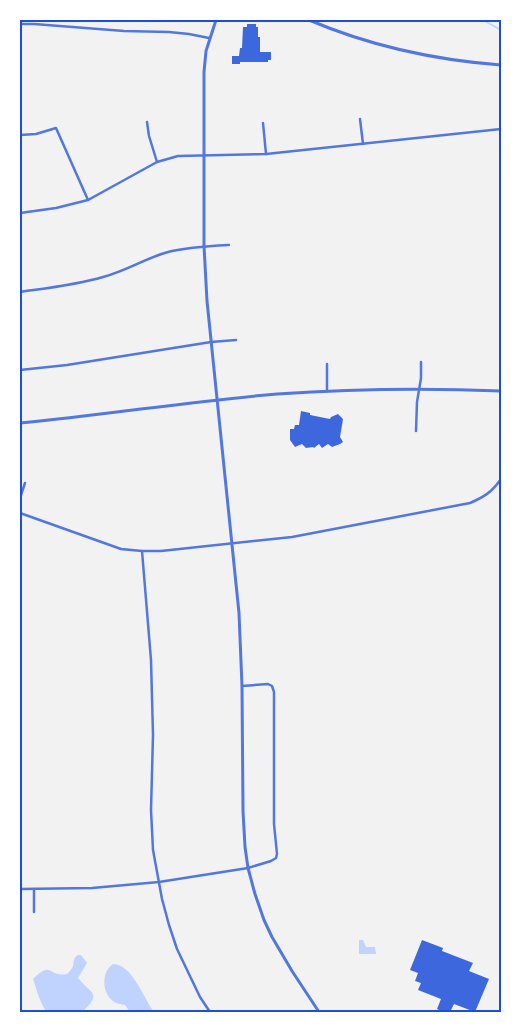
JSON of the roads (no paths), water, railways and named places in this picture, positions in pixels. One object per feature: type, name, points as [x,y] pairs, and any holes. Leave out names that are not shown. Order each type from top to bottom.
[{"type":"street","points":[[216,20],[209,38],[204,72],[204,246],[211,342],[240,613],[245,847],[248,868],[264,920],[292,971],[319,1012]]},
{"type":"street","points":[[309,20],[342,34],[384,46],[461,61],[501,65]]},
{"type":"street","points":[[20,24],[169,32],[209,38]]},
{"type":"street","points":[[360,119],[363,144]]},
{"type":"street","points":[[148,122],[148,136],[157,162]]},
{"type":"street","points":[[263,123],[266,154]]},
{"type":"street","points":[[20,135],[36,134],[56,128],[88,200]]},
{"type":"street","points":[[20,213],[56,208],[88,200],[157,162],[178,156],[266,154],[501,129]]},
{"type":"street","points":[[20,292],[77,284],[106,276],[169,252],[204,246],[229,245]]},
{"type":"street","points":[[20,370],[236,340]]},
{"type":"street","points":[[416,431],[417,402],[422,378],[421,362]]},
{"type":"street","points":[[327,364],[327,391]]},
{"type":"street","points":[[20,423],[275,394],[419,389],[501,391]]},
{"type":"street","points":[[20,513],[121,549],[161,551],[292,537],[470,503],[484,497],[501,479]]},
{"type":"street","points":[[20,498],[25,483]]},
{"type":"street","points":[[142,551],[152,660],[151,810],[154,850],[159,882],[177,949],[200,997],[210,1012]]},
{"type":"street","points":[[20,889],[92,888],[159,882],[248,868],[271,862],[276,858],[278,854],[274,824],[274,692],[272,686],[268,684],[242,686]]},
{"type":"street","points":[[34,889],[34,912]]},
{"type":"water","points":[[359,940],[363,940],[366,947],[375,947],[376,954],[359,954]]},
{"type":"water","points":[[81,955],[87,963],[78,978],[93,994],[92,1001],[82,1012],[47,1012],[40,1000],[33,979],[44,970],[50,970],[61,975],[67,974],[73,966],[74,958]]},
{"type":"water","points":[[113,964],[120,966],[132,976],[154,1012],[130,1012],[125,1005],[116,1003],[109,997],[104,982],[106,972]]},
{"type":"waterway","points":[[483,20],[501,30]]}]
